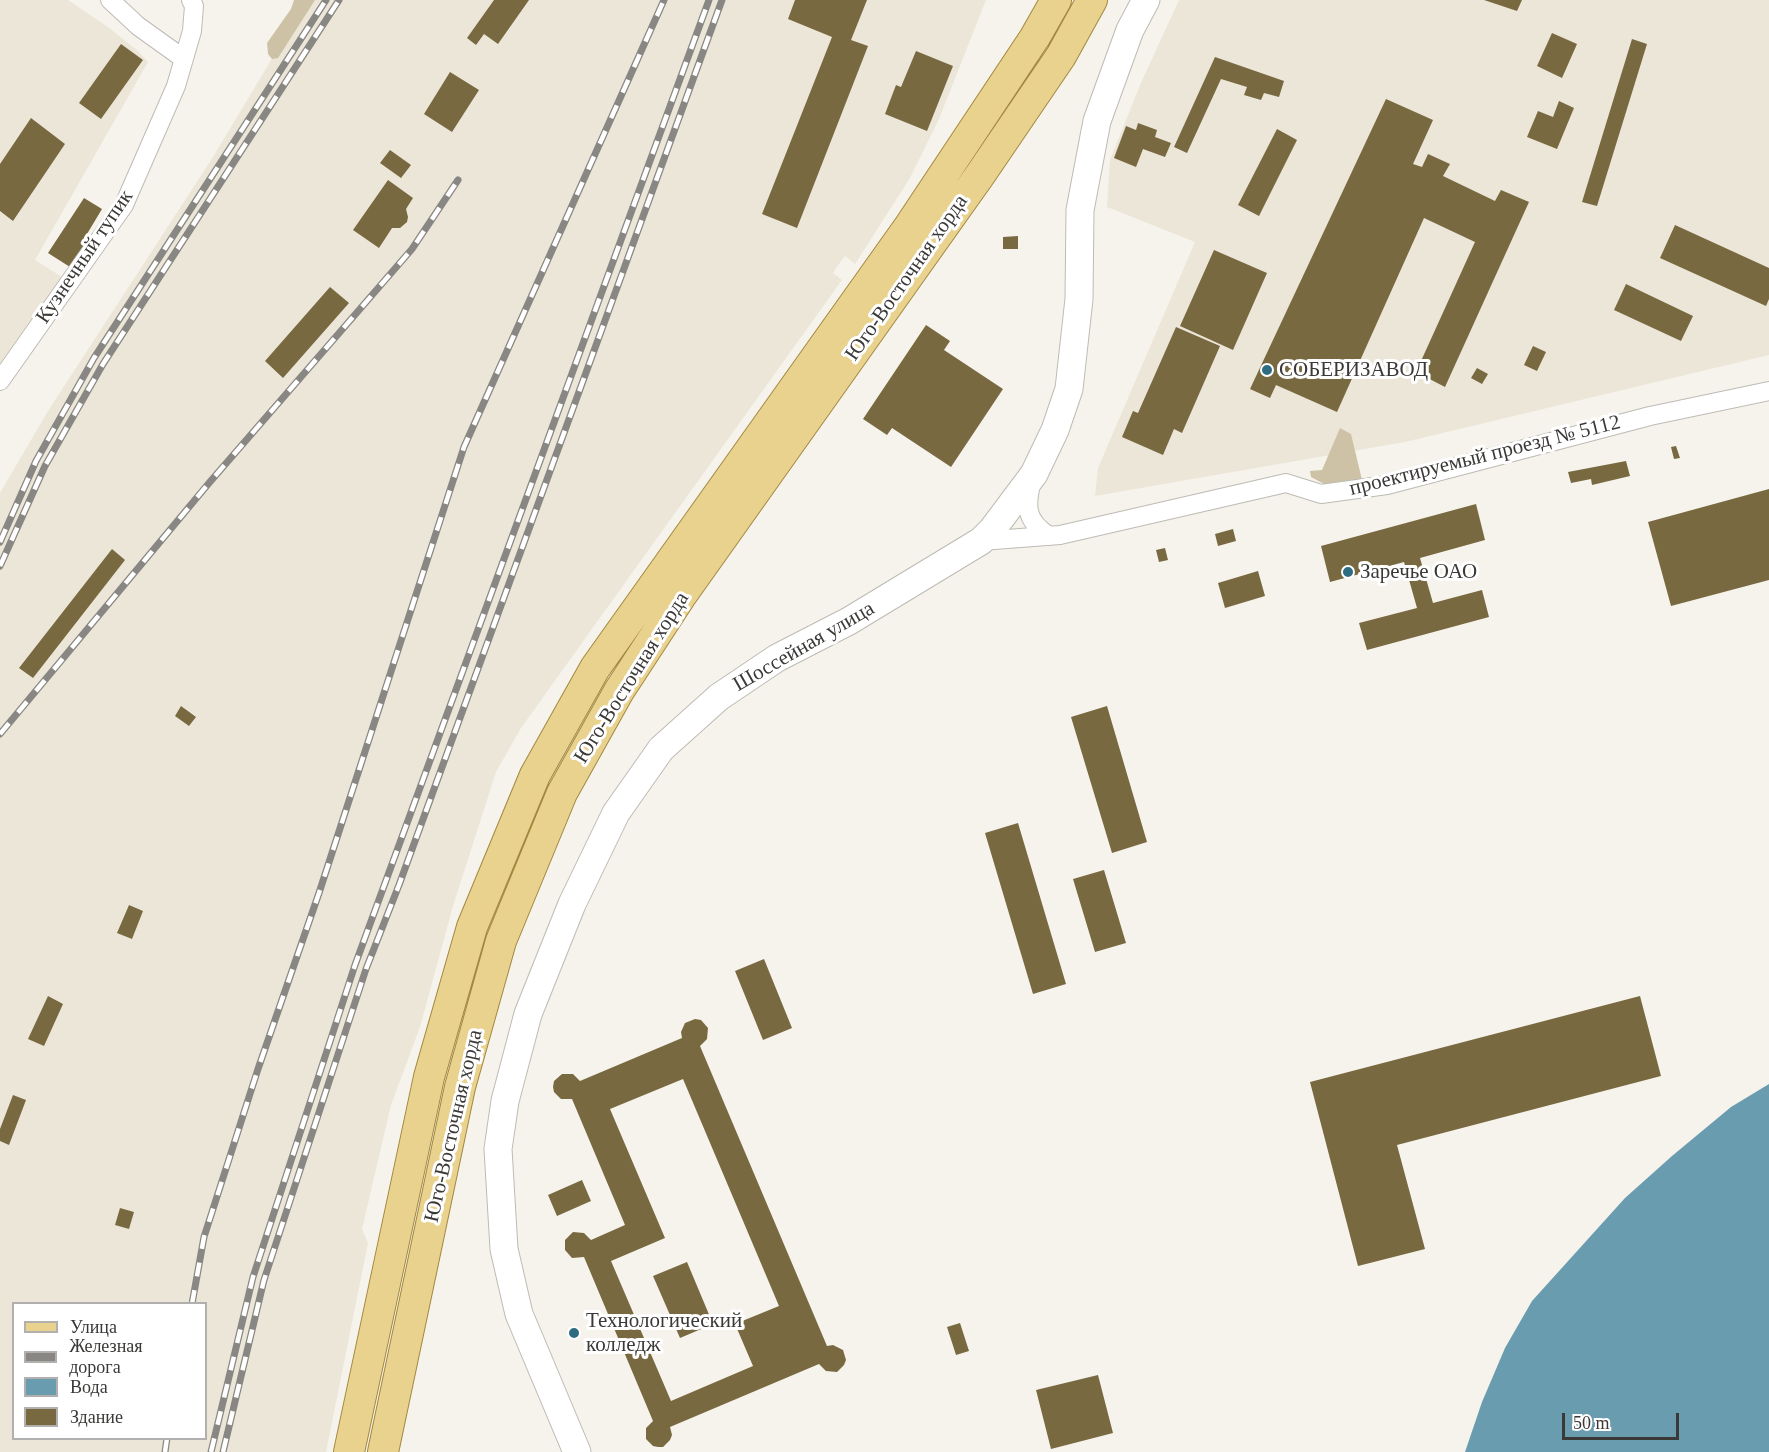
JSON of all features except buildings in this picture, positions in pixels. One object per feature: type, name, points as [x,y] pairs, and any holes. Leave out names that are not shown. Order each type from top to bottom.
[{"type":"main road","name":"Юго-Восточная хорда","points":[[350,1452],[429,1077],[472,927],[535,775],[595,668],[908,228],[1035,37],[1056,0]]},
{"type":"main road","name":"Юго-Восточная хорда","points":[[383,1452],[460,1087],[501,941],[562,793],[619,690],[681,596],[980,175],[1061,56],[1092,0]]},
{"type":"main road","name":"Шоссейная улица","points":[[577,1452],[519,1314],[504,1249],[498,1149],[505,1101],[528,1014],[572,904],[616,813],[661,749],[719,697],[777,658],[849,621],[981,540],[992,530],[1034,474],[1055,430],[1069,389],[1079,298],[1080,210],[1097,121],[1130,30],[1146,0]]},
{"type":"street","points":[[110,0],[138,26],[184,59]]},
{"type":"street","name":"Кузнечный тупик","points":[[0,381],[124,205],[176,86],[192,31],[194,6],[191,0]]},
{"type":"street","name":"проектируемый проезд № 5112","points":[[981,540],[1049,536],[1286,483],[1321,494],[1387,484],[1650,416],[1769,391]]},
{"type":"street","points":[[1034,474],[1028,496],[1029,512],[1038,529],[1049,536]]},
{"type":"shaded area","points":[[0,0],[68,0],[108,27],[148,62],[35,260],[70,282],[0,381]]},
{"type":"shaded area","points":[[294,0],[315,0],[278,58],[272,59],[268,54],[267,43],[291,9]]},
{"type":"shaded area","points":[[307,0],[986,0],[939,119],[910,178],[855,264],[845,256],[836,268],[833,273],[842,280],[521,728],[496,772],[453,906],[420,1027],[391,1105],[362,1229],[368,1243],[326,1452],[0,1452],[0,493],[48,411],[213,157]]},
{"type":"shaded area","points":[[1179,0],[1769,0],[1769,355],[1405,442],[1095,496],[1098,468],[1195,242],[1107,207],[1110,160],[1140,85]]},
{"type":"shaded area","points":[[1340,428],[1351,434],[1362,480],[1326,485],[1311,477],[1310,471],[1322,470]]},
{"type":"water","points":[[1769,1084],[1769,1452],[1465,1452],[1482,1402],[1505,1348],[1532,1301],[1625,1198],[1731,1107]]},
{"type":"railway","points":[[0,542],[36,461],[94,358],[326,0]]},
{"type":"railway","points":[[0,566],[45,466],[103,364],[339,0]]},
{"type":"railway","points":[[192,1302],[204,1237],[464,447],[664,0]]},
{"type":"railway","points":[[211,1452],[253,1277],[355,965],[709,0]]},
{"type":"railway","points":[[223,1452],[264,1280],[366,969],[399,885],[722,0]]},
{"type":"railway","points":[[0,734],[209,483],[412,249],[458,180]]},
{"type":"railway","points":[[165,1452],[167,1440]]},
{"type":"place","name":"СОБЕРИЗАВОД","points":[[1267,370]]},
{"type":"place","name":"Заречье ОАО","points":[[1348,572]]},
{"type":"place","name":"Технологический колледж","points":[[574,1333]]}]
